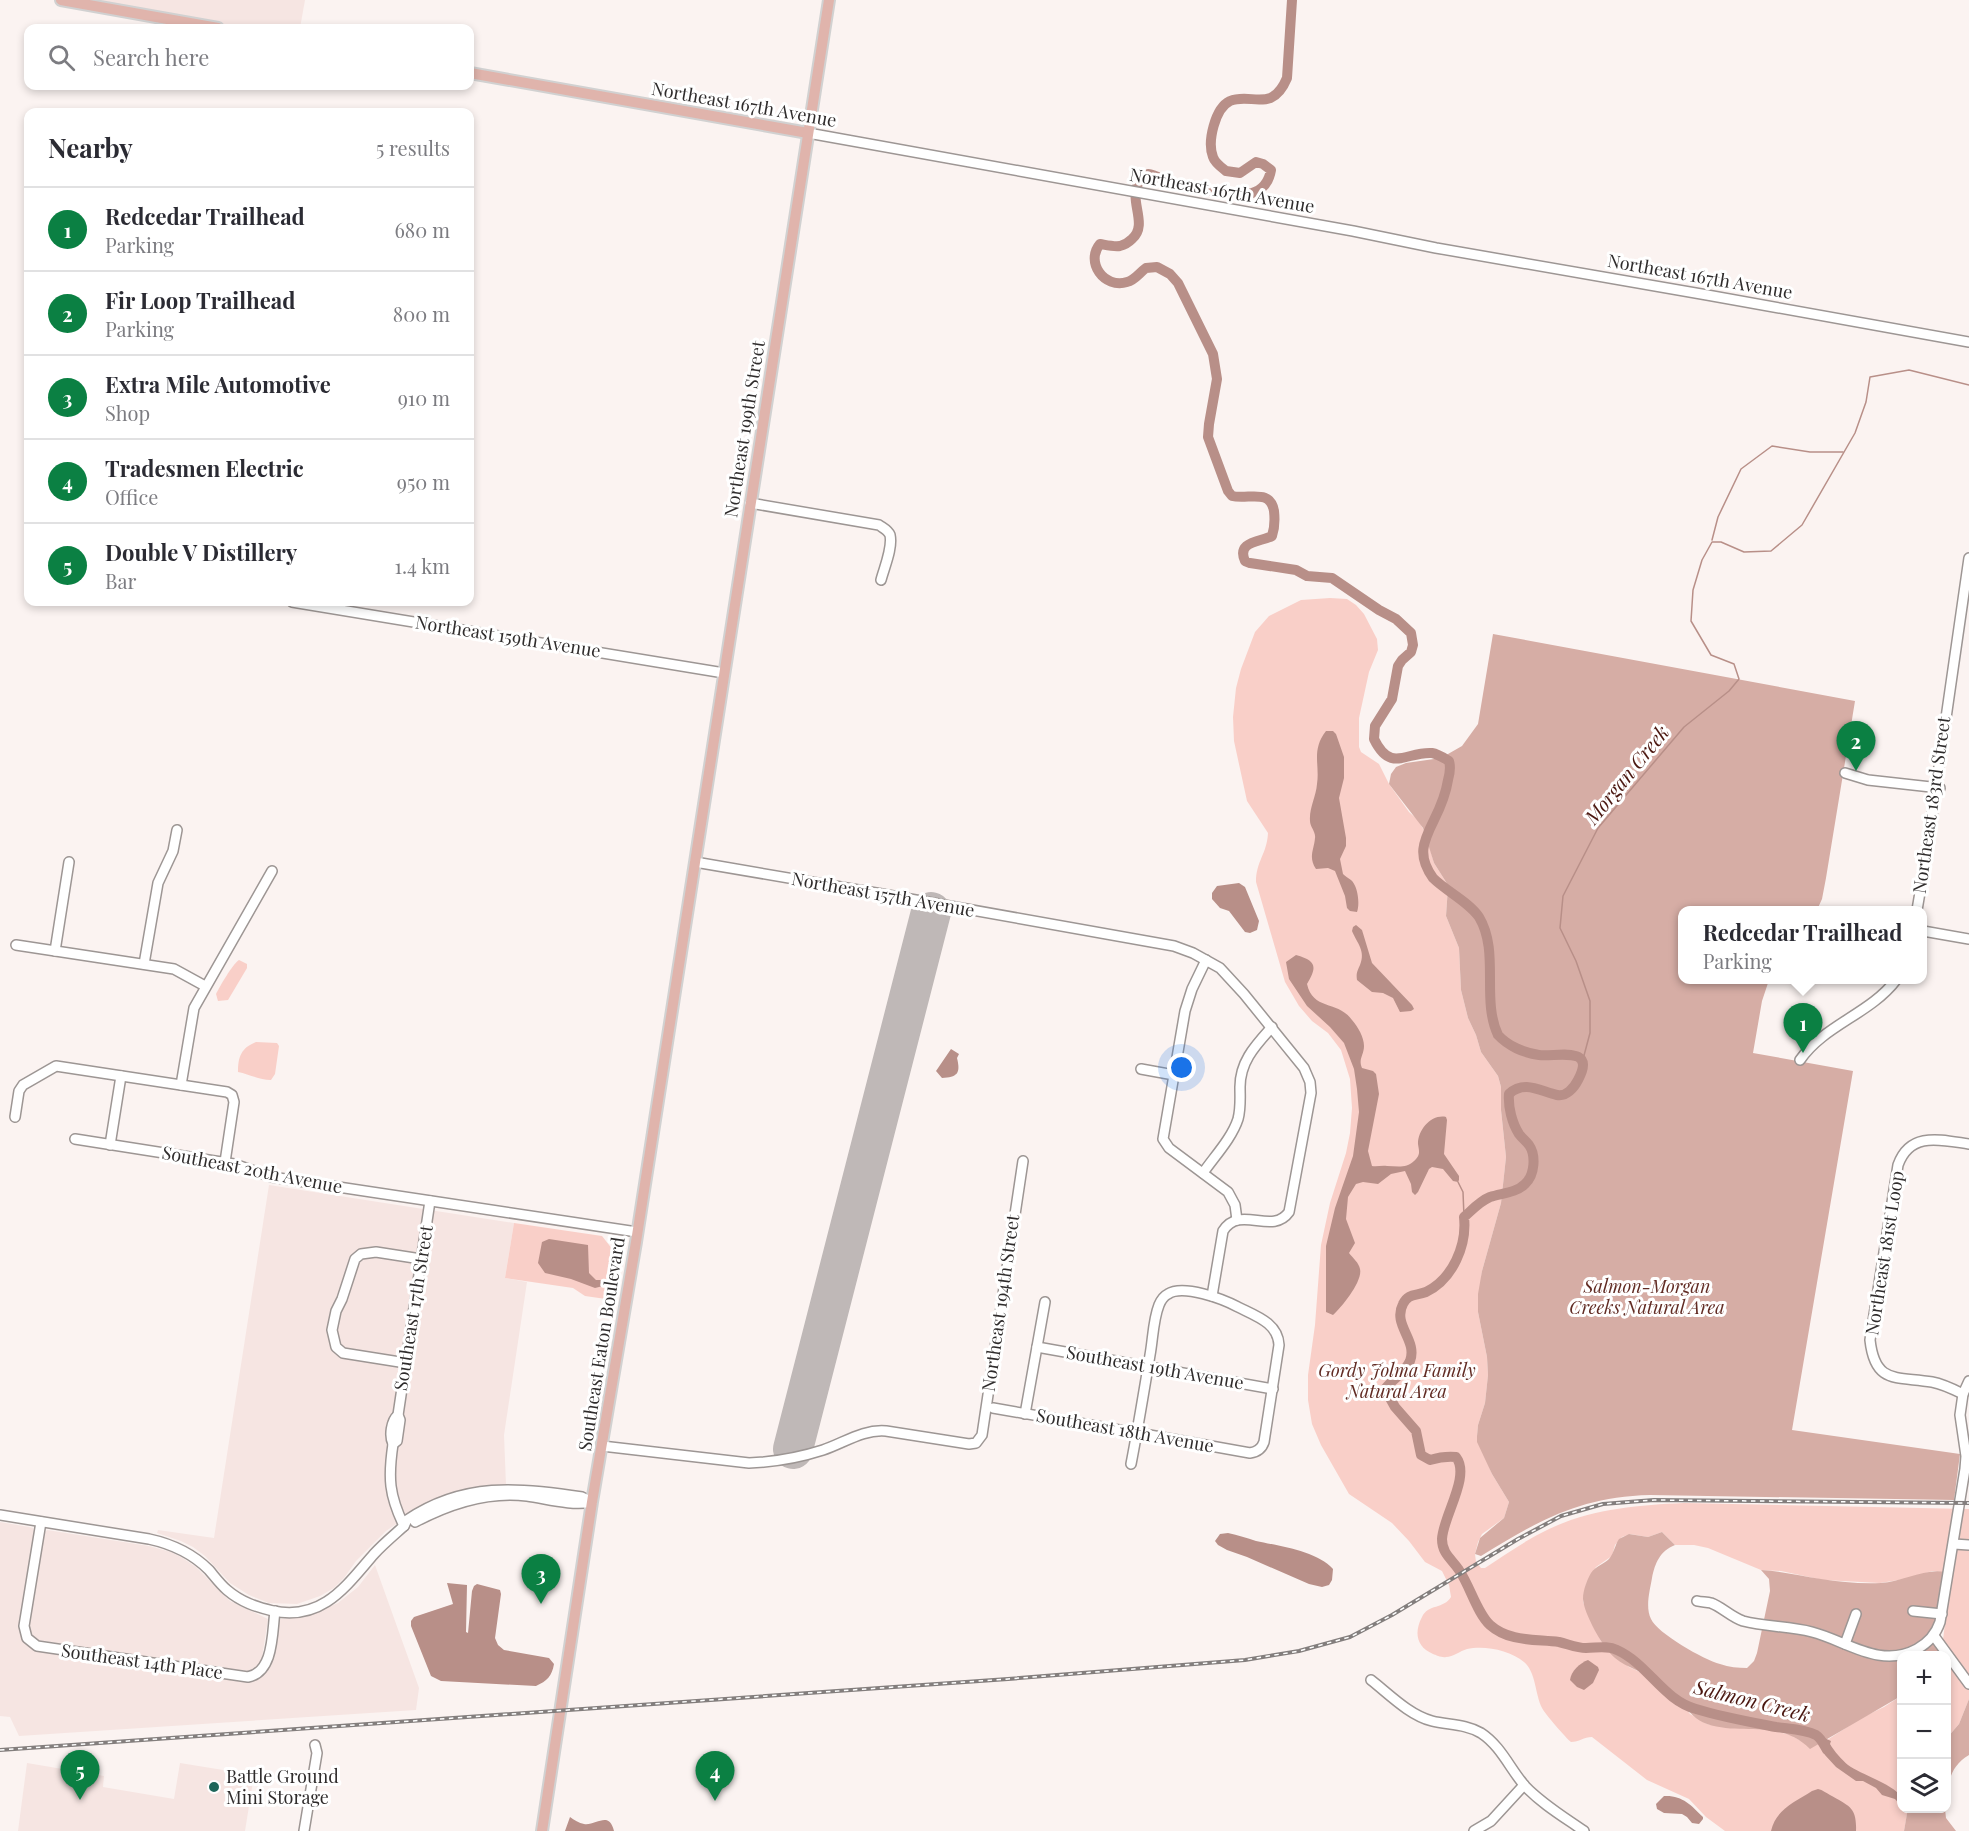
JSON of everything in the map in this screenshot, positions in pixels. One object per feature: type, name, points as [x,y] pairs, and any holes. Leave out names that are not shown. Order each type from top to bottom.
[{"type":"main road","points":[[61,0],[196,24]]},
{"type":"main road","name":"Northeast 199th Street","points":[[695,862],[828,0]]},
{"type":"main road","name":"Northeast 167th Avenue","points":[[474,74],[808,133]]},
{"type":"main road","name":"Southeast Eaton Boulevard","points":[[542,1831],[592,1502],[695,862]]},
{"type":"street","name":"Northeast 167th Avenue","points":[[808,133],[1436,248],[1969,342]]},
{"type":"street","points":[[750,504],[879,525],[890,536],[890,546],[880,580]]},
{"type":"street","name":"Northeast 183rd Street","points":[[1918,906],[1952,701],[1969,558]]},
{"type":"street","name":"Northeast 159th Avenue","points":[[316,606],[724,673]]},
{"type":"street","points":[[1845,773],[1868,780],[1939,788]]},
{"type":"street","points":[[144,964],[158,883],[173,851],[177,830]]},
{"type":"street","points":[[56,951],[69,862]]},
{"type":"street","name":"Northeast 157th Avenue","points":[[695,862],[1174,946],[1193,953],[1220,968],[1272,1027],[1304,1068],[1310,1082],[1311,1093],[1290,1212],[1285,1218],[1274,1223],[1247,1219],[1237,1220]]},
{"type":"street","points":[[181,1085],[194,1008],[272,871]]},
{"type":"street","points":[[1927,932],[1969,939]]},
{"type":"street","points":[[16,945],[174,969],[205,986]]},
{"type":"street","points":[[1206,960],[1192,989],[1185,1011],[1164,1131],[1168,1148],[1230,1194],[1235,1205],[1237,1220],[1223,1231],[1212,1296]]},
{"type":"street","points":[[1800,1060],[1820,1038],[1876,1000],[1892,984]]},
{"type":"street","points":[[1203,1173],[1236,1123],[1240,1106],[1240,1082],[1246,1060],[1272,1027]]},
{"type":"street","points":[[15,1117],[19,1092],[23,1085],[56,1066],[232,1095],[234,1102],[225,1162]]},
{"type":"street","points":[[1141,1070],[1174,1075]]},
{"type":"street","points":[[110,1145],[121,1076]]},
{"type":"street","name":"Southeast 20th Avenue","points":[[75,1139],[225,1162],[272,1177],[637,1232]]},
{"type":"street","name":"Northeast 181st Loop","points":[[1963,1394],[1939,1383],[1894,1378],[1884,1373],[1872,1355],[1870,1340],[1901,1155],[1910,1146],[1921,1141],[1936,1139],[1969,1144]]},
{"type":"street","name":"Northeast 194th Street","points":[[602,1446],[749,1462],[772,1462],[803,1456],[874,1431],[969,1444],[976,1443],[982,1435],[1023,1161]]},
{"type":"street","name":"Southeast 17th Street","points":[[404,1526],[390,1491],[389,1474],[393,1444],[397,1441],[400,1420],[398,1415],[430,1201]]},
{"type":"street","points":[[406,1363],[348,1355],[336,1347],[332,1335],[336,1311],[354,1262],[361,1254],[376,1252],[421,1259]]},
{"type":"street","points":[[1131,1464],[1158,1306],[1165,1295],[1180,1291],[1224,1299],[1268,1323],[1277,1333],[1279,1346],[1273,1389]]},
{"type":"street","points":[[1025,1414],[1045,1302]]},
{"type":"street","name":"Southeast 19th Avenue","points":[[1037,1347],[1273,1389]]},
{"type":"street","points":[[1697,1601],[1712,1603],[1741,1620],[1811,1632],[1875,1656],[1891,1657],[1914,1651],[1934,1636],[1942,1614],[1965,1488],[1966,1456],[1960,1415],[1963,1394],[1969,1381]]},
{"type":"street","name":"Southeast 18th Avenue","points":[[993,1408],[1250,1453],[1257,1451],[1264,1442],[1273,1389]]},
{"type":"street","points":[[0,1515],[149,1539],[170,1545],[197,1560],[234,1595],[253,1606],[275,1611],[293,1611],[306,1609],[333,1598],[350,1584],[407,1520],[439,1503],[469,1493],[490,1490],[533,1490],[582,1497],[592,1502]]},
{"type":"street","name":"Southeast 14th Place","points":[[41,1522],[24,1626],[29,1640],[39,1647],[250,1677],[258,1674],[267,1661],[275,1611]]},
{"type":"street","points":[[1953,1544],[1969,1545]]},
{"type":"street","points":[[1913,1611],[1942,1614]]},
{"type":"street","points":[[1845,1644],[1856,1614]]},
{"type":"street","points":[[1934,1636],[1959,1667],[1969,1684]]},
{"type":"street","points":[[1371,1680],[1420,1716],[1432,1721],[1460,1725],[1481,1733],[1502,1753],[1524,1785],[1543,1802],[1584,1831]]},
{"type":"street","points":[[304,1831],[317,1754],[315,1745]]},
{"type":"street","points":[[1474,1831],[1491,1821],[1524,1785]]},
{"type":"shaded area","points":[[90,0],[305,0],[301,24],[216,24]]},
{"type":"shaded area","points":[[1326,731],[1333,731],[1336,734],[1344,757],[1344,778],[1339,798],[1346,846],[1340,859],[1343,874],[1351,880],[1357,891],[1357,912],[1347,908],[1335,871],[1328,868],[1316,869],[1312,861],[1315,836],[1310,816],[1318,777],[1317,751]]},
{"type":"shaded area","points":[[1239,883],[1245,887],[1259,921],[1257,930],[1250,933],[1245,932],[1229,911],[1220,908],[1212,899],[1212,893],[1217,886]]},
{"type":"shaded area","points":[[1356,925],[1362,930],[1372,963],[1412,1005],[1414,1009],[1411,1011],[1400,1012],[1393,998],[1383,993],[1372,992],[1357,980],[1362,955],[1352,931]]},
{"type":"shaded area","points":[[1296,955],[1313,965],[1307,984],[1315,998],[1346,1014],[1356,1026],[1364,1043],[1362,1068],[1376,1074],[1379,1094],[1368,1151],[1372,1166],[1411,1164],[1419,1155],[1418,1144],[1423,1128],[1431,1120],[1446,1117],[1444,1154],[1459,1176],[1458,1182],[1453,1181],[1443,1169],[1432,1167],[1415,1195],[1405,1171],[1391,1174],[1378,1184],[1363,1182],[1356,1184],[1348,1197],[1346,1219],[1355,1243],[1349,1253],[1358,1265],[1360,1274],[1351,1294],[1333,1315],[1326,1312],[1326,1246],[1335,1208],[1353,1156],[1359,1112],[1357,1089],[1354,1069],[1344,1043],[1307,1006],[1289,979],[1286,962]]},
{"type":"shaded area","points":[[951,1049],[959,1054],[958,1071],[951,1077],[942,1078],[936,1071]]},
{"type":"shaded area","points":[[269,1185],[514,1223],[505,1278],[527,1282],[504,1435],[506,1485],[477,1488],[417,1510],[386,1531],[356,1561],[334,1588],[297,1604],[269,1603],[249,1595],[230,1583],[205,1556],[193,1547],[157,1533],[158,1530],[214,1538]]},
{"type":"shaded area","points":[[549,1239],[588,1245],[589,1273],[596,1280],[606,1280],[607,1285],[595,1288],[545,1273],[538,1263],[542,1242]]},
{"type":"shaded area","points":[[0,1522],[33,1528],[34,1532],[19,1626],[21,1637],[31,1648],[87,1659],[244,1682],[259,1679],[270,1668],[278,1621],[305,1617],[338,1603],[358,1587],[375,1565],[419,1688],[416,1710],[19,1736],[10,1717],[0,1716]]},
{"type":"shaded area","points":[[47,1530],[149,1546],[181,1557],[196,1567],[230,1601],[268,1619],[261,1664],[246,1673],[37,1640],[30,1633],[29,1625],[43,1535]]},
{"type":"shaded area","points":[[1228,1533],[1297,1550],[1317,1558],[1333,1569],[1332,1580],[1329,1585],[1322,1587],[1309,1584],[1227,1550],[1215,1541],[1220,1534]]},
{"type":"shaded area","points":[[447,1583],[467,1585],[466,1632],[468,1633],[474,1586],[477,1584],[500,1590],[495,1638],[498,1645],[504,1650],[549,1658],[554,1664],[548,1678],[536,1686],[441,1681],[431,1676],[411,1621],[414,1617],[453,1604]]},
{"type":"shaded area","points":[[1588,1660],[1599,1670],[1593,1683],[1584,1690],[1570,1680],[1576,1668]]},
{"type":"shaded area","points":[[1820,1736],[1831,1741],[1830,1744],[1834,1750],[1848,1765],[1892,1788],[1897,1793],[1897,1801],[1882,1795],[1876,1788],[1863,1781],[1856,1781],[1836,1767],[1825,1755]]},
{"type":"shaded area","points":[[27,1763],[104,1776],[103,1787],[174,1799],[180,1763],[254,1775],[245,1831],[18,1831]]},
{"type":"shaded area","points":[[1818,1789],[1850,1808],[1855,1817],[1856,1831],[1771,1831],[1777,1817],[1787,1807]]},
{"type":"shaded area","points":[[1664,1796],[1676,1797],[1686,1802],[1703,1819],[1699,1824],[1692,1823],[1682,1814],[1664,1813],[1657,1809],[1656,1804]]},
{"type":"shaded area","points":[[570,1817],[584,1824],[602,1820],[609,1821],[614,1831],[565,1831]]},
{"type":"green space","name":"Gordy Jolma Family Natural Area","points":[[1347,599],[1364,614],[1377,639],[1378,650],[1369,672],[1359,718],[1359,747],[1361,752],[1379,764],[1389,784],[1409,812],[1418,820],[1426,834],[1434,863],[1448,887],[1446,916],[1459,948],[1461,990],[1468,1018],[1481,1052],[1498,1076],[1501,1087],[1506,1157],[1501,1203],[1482,1271],[1478,1312],[1487,1357],[1488,1375],[1485,1403],[1477,1436],[1492,1474],[1509,1502],[1504,1518],[1482,1534],[1475,1554],[1476,1562],[1481,1568],[1485,1568],[1516,1547],[1565,1522],[1598,1513],[1649,1505],[1684,1503],[1969,1509],[1969,1699],[1959,1724],[1951,1733],[1951,1658],[1953,1656],[1943,1640],[1951,1573],[1932,1571],[1911,1578],[1880,1583],[1823,1580],[1781,1571],[1761,1570],[1708,1548],[1675,1545],[1662,1532],[1648,1537],[1630,1534],[1622,1537],[1615,1545],[1612,1556],[1596,1567],[1586,1584],[1583,1602],[1601,1641],[1629,1667],[1655,1679],[1682,1703],[1690,1714],[1707,1724],[1731,1728],[1759,1728],[1791,1735],[1801,1741],[1821,1744],[1861,1718],[1897,1699],[1897,1813],[1907,1813],[1904,1831],[1725,1831],[1706,1817],[1689,1799],[1647,1780],[1592,1737],[1571,1742],[1542,1708],[1528,1666],[1512,1654],[1489,1648],[1474,1648],[1444,1657],[1427,1651],[1418,1639],[1419,1623],[1428,1610],[1448,1601],[1451,1597],[1449,1585],[1442,1571],[1425,1562],[1392,1523],[1349,1494],[1321,1445],[1312,1424],[1308,1400],[1308,1375],[1315,1325],[1321,1245],[1330,1203],[1350,1133],[1352,1108],[1350,1079],[1341,1050],[1328,1033],[1312,1021],[1299,1006],[1285,982],[1256,882],[1268,833],[1247,801],[1234,741],[1233,717],[1236,688],[1255,632],[1269,616],[1301,600]]},
{"type":"green space","name":"Salmon-Morgan Creeks Natural Area","points":[[1493,634],[1855,701],[1826,878],[1819,906],[1678,906],[1678,984],[1768,984],[1762,1001],[1753,1053],[1853,1071],[1792,1430],[1960,1454],[1954,1500],[1650,1495],[1625,1497],[1602,1500],[1561,1513],[1542,1521],[1481,1556],[1475,1554],[1480,1538],[1504,1518],[1509,1502],[1492,1474],[1477,1442],[1488,1375],[1487,1357],[1478,1312],[1478,1294],[1501,1203],[1506,1157],[1501,1087],[1498,1076],[1481,1052],[1468,1018],[1461,990],[1459,948],[1446,916],[1448,887],[1434,863],[1423,828],[1389,784],[1391,774],[1396,767],[1406,763],[1441,758],[1462,746],[1478,724]]},
{"type":"green space","points":[[239,960],[247,964],[247,968],[228,1000],[218,1001],[216,994]]},
{"type":"green space","points":[[256,1042],[277,1043],[279,1046],[275,1074],[271,1080],[238,1072],[241,1054]]},
{"type":"green space","points":[[514,1223],[602,1236],[620,1259],[613,1300],[585,1296],[573,1288],[505,1278]]},
{"type":"green space","points":[[1662,1532],[1675,1545],[1662,1554],[1655,1567],[1648,1598],[1651,1619],[1671,1638],[1713,1661],[1730,1667],[1747,1668],[1754,1661],[1770,1591],[1769,1579],[1761,1570],[1866,1583],[1889,1582],[1930,1572],[1945,1572],[1934,1630],[1943,1651],[1897,1651],[1897,1698],[1810,1749],[1798,1740],[1773,1731],[1734,1729],[1707,1724],[1693,1715],[1659,1682],[1615,1658],[1590,1622],[1584,1605],[1584,1592],[1591,1573],[1609,1559],[1619,1539],[1629,1534],[1648,1537]]},
{"type":"green space","points":[[1969,1699],[1969,1755],[1960,1762],[1951,1778],[1951,1733],[1959,1724]]},
{"type":"green space","points":[[1907,1813],[1945,1813],[1946,1818],[1956,1831],[1904,1831]]},
{"type":"waterway","name":"Salmon Creek","points":[[1292,0],[1287,78],[1281,89],[1275,96],[1268,99],[1230,101],[1216,118],[1212,135],[1213,157],[1226,171],[1240,173],[1256,162],[1271,170],[1268,180],[1262,188],[1255,192],[1238,194],[1187,187],[1148,174],[1140,181],[1136,189],[1139,224],[1137,232],[1122,246],[1100,244],[1096,251],[1096,266],[1104,278],[1111,282],[1127,282],[1146,268],[1157,267],[1170,274],[1178,283],[1213,354],[1217,379],[1208,437],[1228,491],[1232,496],[1263,497],[1272,504],[1274,511],[1272,536],[1247,546],[1243,554],[1245,561],[1296,570],[1307,576],[1332,578],[1396,619],[1411,633],[1413,645],[1411,652],[1398,666],[1392,699],[1375,726],[1374,739],[1380,750],[1393,758],[1432,753],[1449,761],[1450,770],[1446,790],[1427,835],[1423,856],[1433,878],[1475,912],[1485,931],[1490,960],[1491,1006],[1498,1035],[1511,1046],[1528,1053],[1579,1057],[1583,1069],[1576,1083],[1564,1095],[1526,1087],[1509,1094],[1514,1125],[1533,1154],[1531,1176],[1521,1187],[1486,1199],[1464,1217],[1463,1239],[1451,1270],[1436,1286],[1405,1300],[1400,1312],[1402,1326],[1412,1353],[1405,1369],[1385,1389],[1395,1407],[1416,1431],[1421,1455],[1430,1460],[1456,1457],[1460,1465],[1458,1485],[1442,1544],[1463,1576],[1481,1614],[1490,1625],[1505,1634],[1523,1639],[1559,1642],[1583,1648],[1613,1648],[1628,1656],[1674,1698],[1684,1704],[1726,1717],[1811,1733],[1819,1738],[1827,1750]]},
{"type":"waterway","name":"Morgan Creek","points":[[1582,1063],[1590,1033],[1590,1001],[1576,961],[1560,928],[1563,896],[1598,828],[1684,727],[1729,691],[1739,679],[1734,664],[1711,655],[1691,621],[1693,590],[1702,560],[1712,542],[1721,542],[1744,552],[1771,551],[1802,525],[1855,433],[1866,402],[1870,377],[1909,370],[1969,385]]},
{"type":"waterway","name":"Morgan Creek","points":[[1712,540],[1718,517],[1741,469],[1772,446],[1810,452],[1843,452]]},
{"type":"waterway","name":"Salmon Creek","points":[[1458,1182],[1463,1192],[1464,1217]]},
{"type":"runway","points":[[793,1449],[931,912]]},
{"type":"railway","points":[[0,1750],[1008,1679],[1245,1660],[1299,1651],[1350,1637],[1392,1615],[1518,1539],[1561,1516],[1603,1504],[1654,1500],[1969,1503]]},
{"type":"place","name":"Fir Loop Trailhead","points":[[1856,771]]},
{"type":"place","name":"Redcedar Trailhead","points":[[1803,1053]]},
{"type":"place","name":"Extra Mile Automotive","points":[[541,1604]]},
{"type":"place","name":"Battle Ground Mini Storage","points":[[214,1787]]},
{"type":"place","name":"Double V Distillery","points":[[80,1800]]},
{"type":"place","name":"Tradesmen Electric","points":[[715,1801]]}]
